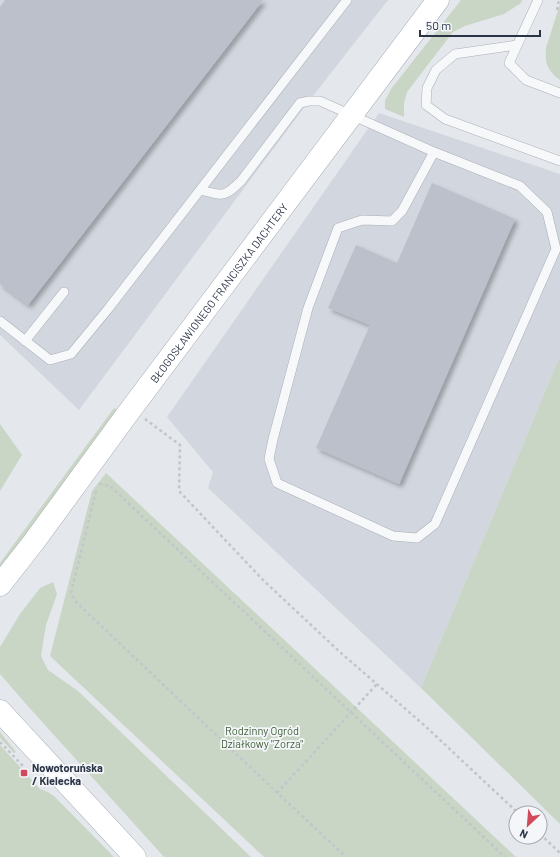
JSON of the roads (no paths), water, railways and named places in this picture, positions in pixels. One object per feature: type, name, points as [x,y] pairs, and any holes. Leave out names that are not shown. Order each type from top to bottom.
[{"type":"street","name":"BŁOGOSŁAWIONEGO FRANCISZKA DACHTERY","points":[[0,585],[438,0]]},
{"type":"street","points":[[0,711],[135,857]]},
{"type":"lane","points":[[0,321],[50,360],[71,354],[108,309],[347,0]]},
{"type":"lane","points":[[538,0],[508,63],[526,80],[560,93]]},
{"type":"lane","points":[[517,45],[455,54],[436,70],[427,88],[426,105],[445,120],[560,161]]},
{"type":"lane","points":[[200,190],[221,195],[231,191],[241,182],[300,103],[320,101],[350,116],[434,152],[520,186],[547,212],[556,249],[435,524],[417,538],[393,536],[277,483],[270,460],[273,439],[308,308],[338,228],[362,220],[392,221],[402,211],[434,152]]},
{"type":"lane","points":[[25,341],[64,292]]},
{"type":"place","name":"Nowotoruńska / Kielecka","points":[[24,773]]},
{"type":"park label","name":"Rodzinny Ogród Działkowy \"Zorza\"","points":[[262,736]]}]
